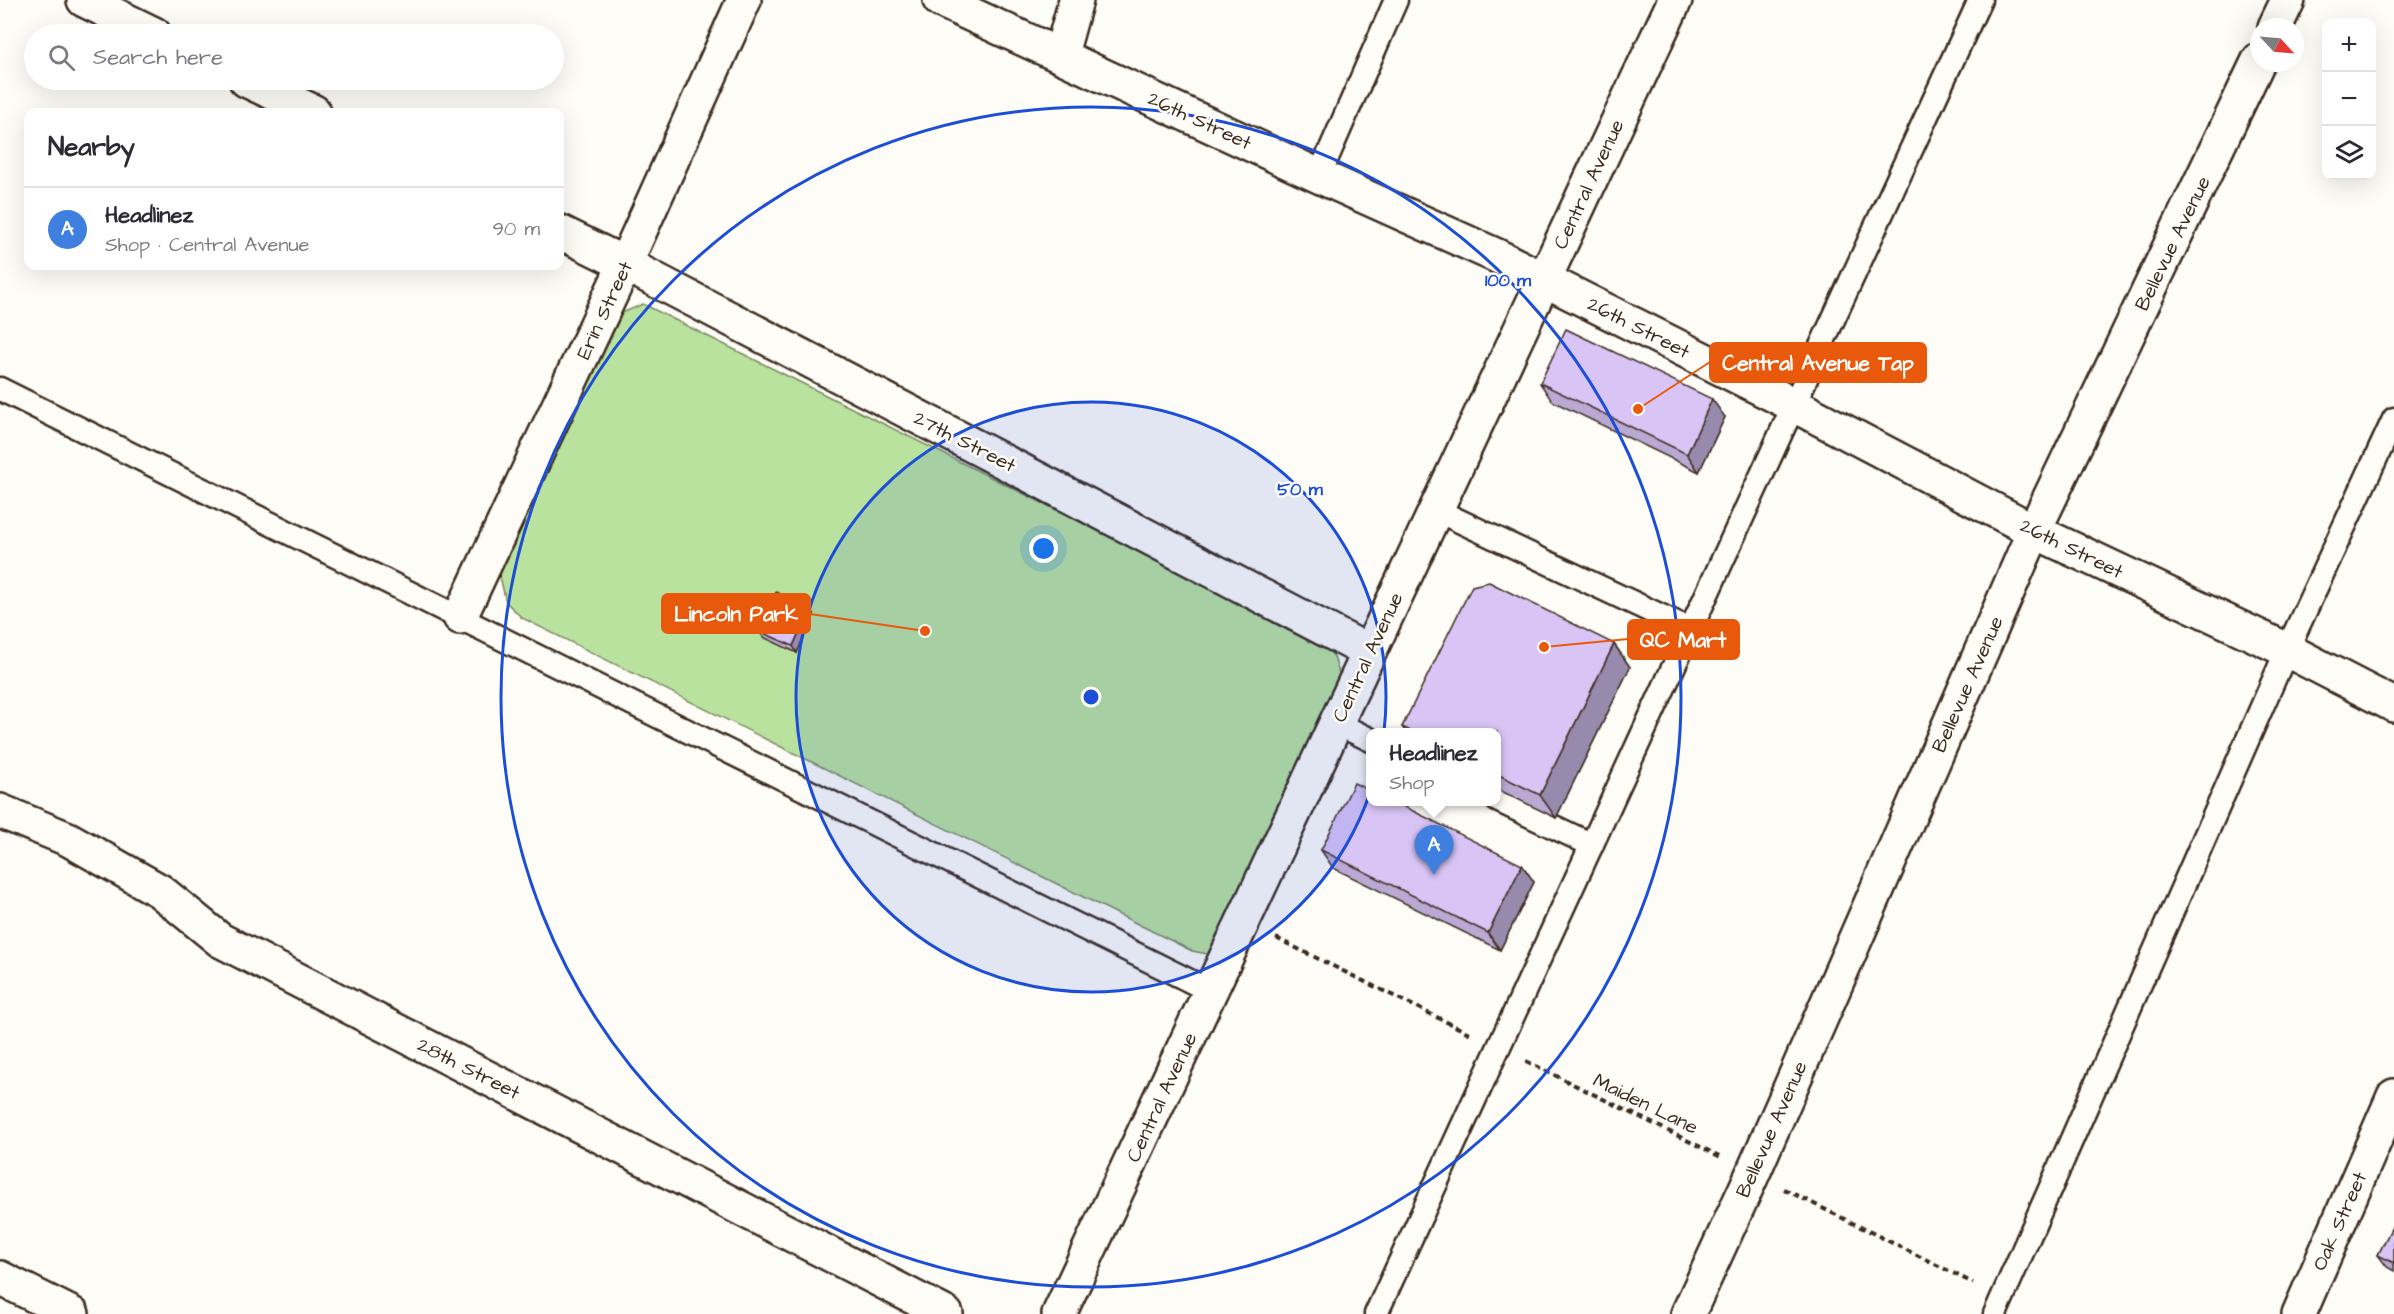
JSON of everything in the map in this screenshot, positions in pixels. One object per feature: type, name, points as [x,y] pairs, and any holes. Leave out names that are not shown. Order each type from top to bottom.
[{"type":"street","points":[[84,0],[133,24]]},
{"type":"street","name":"Erin Street","points":[[460,617],[625,264],[744,0]]},
{"type":"street","name":"26th Street","points":[[940,0],[1495,255],[1794,405],[2034,531],[2287,650],[2394,705]]},
{"type":"street","points":[[1061,54],[1076,0]]},
{"type":"street","name":"Central Avenue","points":[[1059,1314],[1675,0]]},
{"type":"street","points":[[2279,18],[2288,0]]},
{"type":"street","name":"Bellevue Avenue","points":[[1688,1314],[2034,531],[2253,72]]},
{"type":"street","points":[[267,90],[306,108]]},
{"type":"street","name":"27th Street","points":[[564,234],[1369,651]]},
{"type":"street","name":"28th Street","points":[[0,811],[68,839],[160,891],[220,940],[946,1314]]},
{"type":"street","name":"Oak Street","points":[[2299,1314],[2394,1096]]},
{"type":"street","points":[[0,1278],[72,1314]]},
{"type":"lane","points":[[1319,176],[1396,0]]},
{"type":"lane","points":[[1376,1314],[1980,0]]},
{"type":"lane","points":[[0,389],[1210,991]]},
{"type":"lane","points":[[1998,1306],[2287,650],[2394,418]]},
{"type":"lane","points":[[1436,510],[1691,630]]},
{"type":"lane","points":[[1336,723],[1366,738]]},
{"type":"lane","points":[[1501,802],[1592,845]]},
{"type":"path","name":"Maiden Lane","points":[[1243,922],[1752,1173],[1998,1306]]},
{"type":"green space","points":[[643,304],[1327,645],[1334,657],[1341,679],[1213,955],[1192,951],[522,618],[506,602],[499,572],[615,316]]},
{"type":"building","points":[[1566,329],[1712,399],[1687,454],[1540,383]]},
{"type":"building","points":[[1489,582],[1614,644],[1540,795],[1501,776],[1501,728],[1402,727],[1472,586]]},
{"type":"building","points":[[776,592],[810,607],[793,646],[759,631]]},
{"type":"building","points":[[1354,783],[1366,789],[1366,806],[1403,806],[1522,865],[1488,933],[1321,850]]},
{"type":"building","points":[[2394,1223],[2394,1263],[2378,1255]]},
{"type":"place","name":"Central Avenue Tap","points":[[1638,409]]},
{"type":"place","name":"Lincoln Park","points":[[925,631]]},
{"type":"place","name":"QC Mart","points":[[1544,647]]},
{"type":"place","name":"Headlinez","points":[[1434,875]]}]
